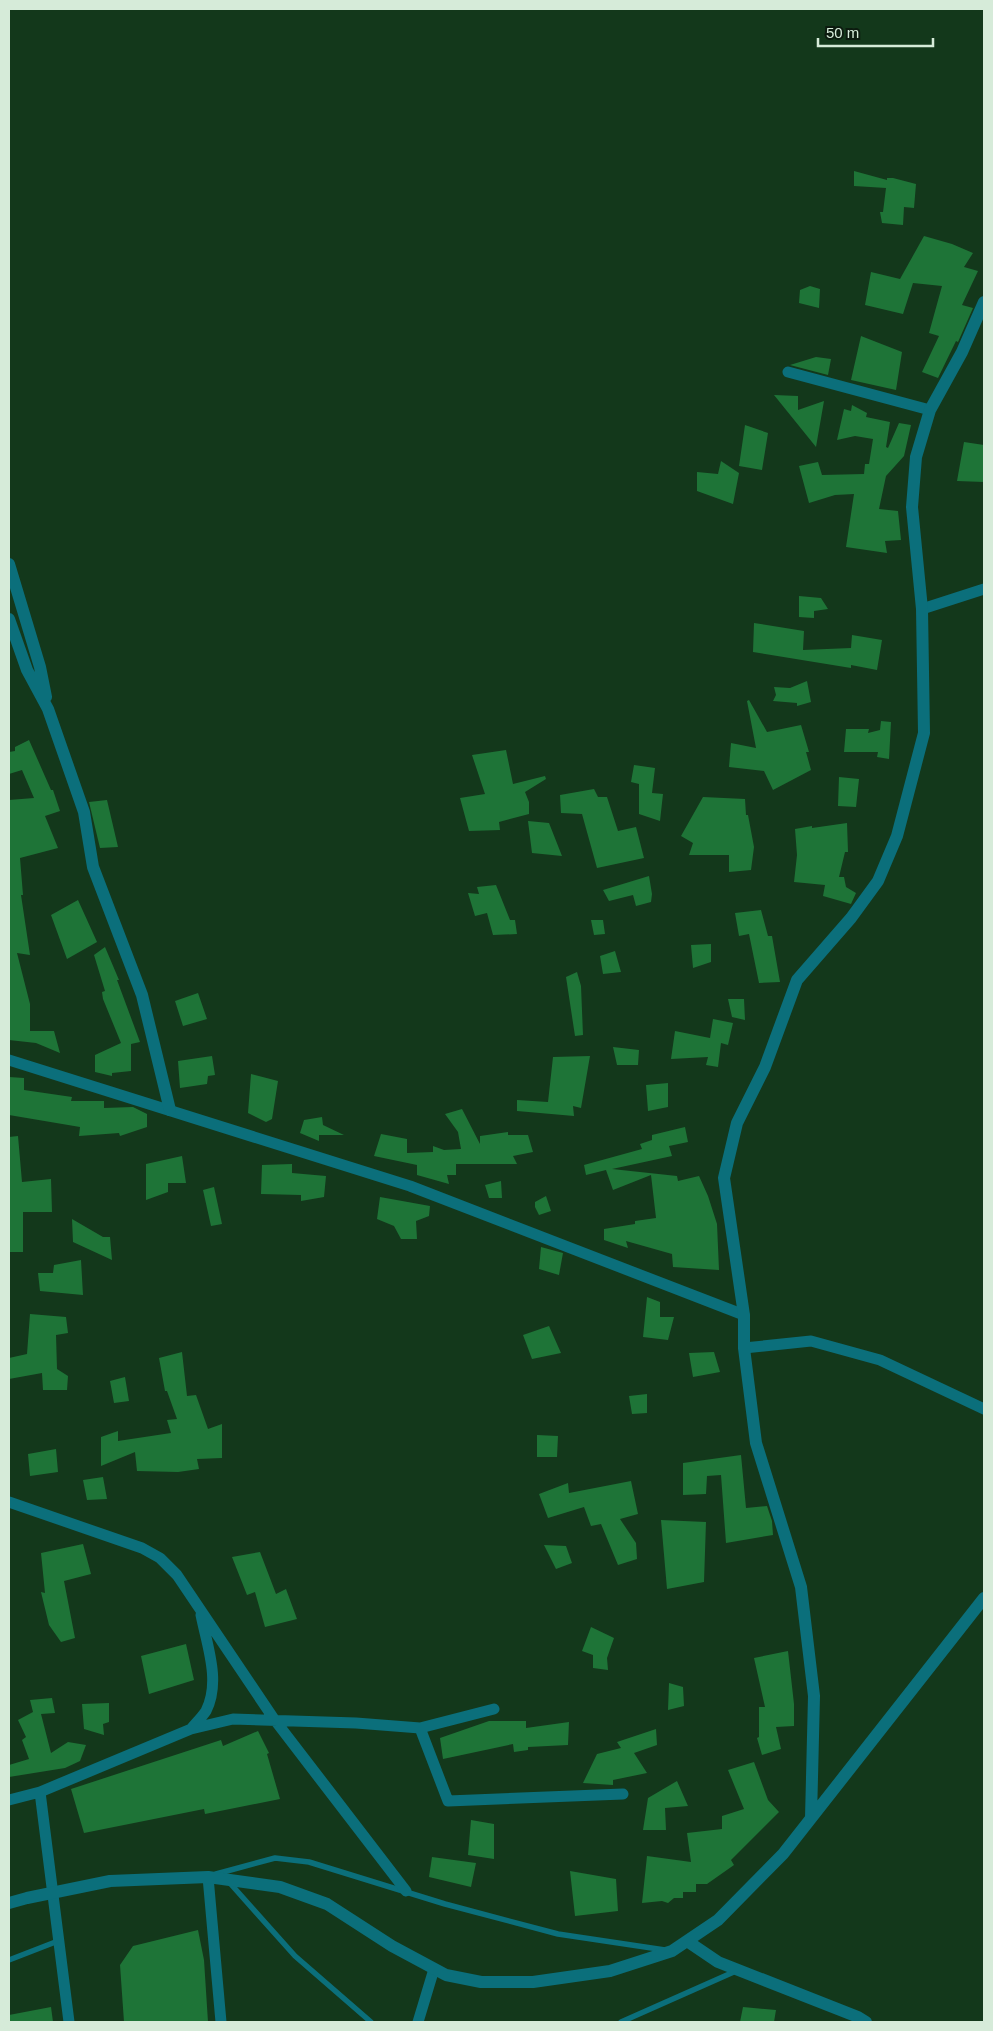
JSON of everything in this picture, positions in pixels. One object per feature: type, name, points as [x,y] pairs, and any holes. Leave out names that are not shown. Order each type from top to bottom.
[{"type":"street","points":[[811,1818],[814,1696],[800,1587],[756,1443],[744,1348],[744,1315],[724,1178],[737,1123],[765,1067],[797,980],[851,918],[878,881],[897,836],[924,733],[922,609],[912,507],[916,457],[930,410],[962,352],[984,302]]},
{"type":"street","points":[[788,372],[930,410]]},
{"type":"street","points":[[9,564],[40,667],[48,709],[84,812],[94,867],[142,995],[170,1110]]},
{"type":"street","points":[[922,609],[984,589]]},
{"type":"street","points":[[9,619],[26,670],[48,709]]},
{"type":"street","points":[[9,1060],[410,1186],[744,1315]]},
{"type":"street","points":[[744,1348],[810,1341],[880,1360],[984,1409]]},
{"type":"street","points":[[9,1498],[142,1548],[160,1558],[177,1575],[274,1719],[406,1891]]},
{"type":"street","points":[[9,1903],[52,1892],[110,1881],[208,1877],[226,1879],[280,1887],[327,1904],[392,1946],[446,1975],[481,1982],[533,1982],[610,1971],[672,1951],[718,1920],[783,1854],[984,1598]]},
{"type":"street","points":[[191,1729],[205,1712],[211,1696],[212,1671],[199,1608]]},
{"type":"street","points":[[9,1800],[40,1792],[191,1729],[233,1719],[274,1719],[420,1728],[494,1709]]},
{"type":"street","points":[[420,1728],[448,1801],[623,1794]]},
{"type":"street","points":[[40,1792],[69,2022]]},
{"type":"street","points":[[208,1877],[221,2022]]},
{"type":"street","points":[[686,1941],[718,1962],[858,2017],[866,2022]]},
{"type":"street","points":[[418,2022],[434,1969]]},
{"type":"lane","points":[[208,1877],[275,1858],[309,1862],[445,1904],[558,1934],[672,1951]]},
{"type":"lane","points":[[226,1879],[295,1956],[371,2022]]},
{"type":"lane","points":[[9,1960],[58,1941]]},
{"type":"lane","points":[[621,2022],[738,1970]]},
{"type":"building","points":[[854,171],[887,180],[887,178],[893,178],[916,184],[914,208],[904,207],[903,225],[882,223],[880,212],[883,212],[886,188],[854,186]]},
{"type":"building","points":[[924,236],[952,244],[973,253],[964,267],[978,271],[962,305],[973,308],[958,342],[956,341],[938,378],[922,372],[939,336],[929,333],[942,286],[913,283],[903,314],[865,305],[871,272],[900,279]]},
{"type":"building","points":[[810,286],[820,289],[819,308],[799,303],[800,290]]},
{"type":"building","points":[[861,336],[902,352],[896,390],[851,380]]},
{"type":"building","points":[[816,357],[831,359],[828,375],[790,365]]},
{"type":"building","points":[[774,395],[798,396],[798,410],[824,401],[816,447]]},
{"type":"building","points":[[852,405],[867,413],[866,417],[890,422],[886,447],[888,448],[899,423],[911,425],[904,456],[886,476],[879,509],[898,511],[901,540],[885,541],[887,553],[846,547],[854,494],[835,495],[809,503],[799,466],[818,462],[822,475],[864,474],[865,464],[869,464],[873,439],[855,436],[837,440],[844,409],[851,411]]},
{"type":"building","points":[[745,425],[768,433],[762,470],[739,466]]},
{"type":"building","points":[[964,442],[984,445],[984,482],[957,481]]},
{"type":"building","points":[[721,461],[739,473],[733,504],[697,491],[697,472],[718,474]]},
{"type":"building","points":[[799,596],[821,598],[828,609],[814,611],[814,618],[799,617]]},
{"type":"building","points":[[754,623],[804,631],[803,650],[851,648],[852,635],[882,640],[877,670],[851,665],[851,668],[753,652]]},
{"type":"building","points":[[807,681],[811,702],[797,706],[797,703],[773,701],[776,695],[774,687],[790,688]]},
{"type":"building","points":[[749,700],[767,732],[801,725],[809,752],[806,752],[811,770],[773,790],[764,771],[729,767],[731,743],[756,748],[747,701]]},
{"type":"building","points":[[881,721],[891,722],[889,759],[877,757],[878,752],[844,752],[846,729],[869,729],[868,733],[880,730]]},
{"type":"building","points":[[29,740],[51,790],[53,790],[60,811],[45,816],[58,848],[20,858],[23,895],[21,895],[30,955],[17,953],[30,1004],[30,1031],[54,1031],[60,1053],[36,1043],[9,1040],[9,800],[34,798],[22,770],[9,774],[9,752],[15,751],[15,747]]},
{"type":"building","points":[[506,750],[513,784],[545,776],[546,779],[525,792],[529,802],[529,814],[499,822],[500,830],[469,831],[460,798],[485,794],[472,755]]},
{"type":"building","points":[[634,765],[655,768],[652,793],[663,794],[660,821],[639,814],[639,784],[631,782]]},
{"type":"building","points":[[839,777],[859,779],[856,807],[838,806]]},
{"type":"building","points":[[594,789],[598,797],[607,797],[618,831],[636,827],[644,858],[597,868],[582,814],[561,813],[560,795]]},
{"type":"building","points":[[703,797],[745,799],[746,815],[748,815],[754,847],[751,870],[729,872],[729,855],[689,855],[693,843],[681,836]]},
{"type":"building","points":[[107,800],[118,847],[100,848],[89,802]]},
{"type":"building","points":[[528,821],[549,823],[562,856],[532,853]]},
{"type":"building","points":[[847,823],[848,852],[845,852],[839,877],[844,877],[846,887],[856,893],[851,904],[823,896],[825,885],[794,882],[797,855],[795,829]]},
{"type":"building","points":[[649,876],[652,894],[651,902],[636,906],[633,895],[609,901],[603,890]]},
{"type":"building","points":[[496,885],[510,920],[515,920],[517,934],[493,935],[487,913],[475,916],[468,893],[479,894],[477,887]]},
{"type":"building","points":[[78,900],[97,942],[67,959],[51,915]]},
{"type":"building","points":[[761,910],[768,936],[772,936],[780,982],[759,983],[749,934],[739,936],[735,913]]},
{"type":"building","points":[[591,920],[603,920],[605,934],[594,935]]},
{"type":"building","points":[[711,944],[711,962],[693,968],[691,945]]},
{"type":"building","points":[[105,947],[119,980],[117,980],[140,1042],[131,1044],[131,1071],[112,1073],[112,1076],[95,1072],[95,1055],[121,1043],[103,999],[102,992],[105,991],[94,955]]},
{"type":"building","points":[[615,951],[621,972],[603,974],[600,956]]},
{"type":"building","points":[[577,972],[581,986],[583,1035],[575,1036],[566,977]]},
{"type":"building","points":[[198,993],[207,1019],[183,1026],[175,1001]]},
{"type":"building","points":[[728,999],[744,999],[745,1020],[732,1017]]},
{"type":"building","points":[[713,1019],[733,1023],[728,1045],[721,1043],[718,1067],[706,1065],[708,1057],[671,1059],[675,1031],[710,1038]]},
{"type":"building","points":[[613,1047],[639,1050],[638,1065],[617,1065]]},
{"type":"building","points":[[212,1056],[215,1075],[208,1076],[207,1084],[180,1088],[178,1061]]},
{"type":"building","points":[[590,1056],[581,1108],[573,1106],[574,1116],[517,1111],[517,1100],[548,1102],[553,1057]]},
{"type":"building","points":[[251,1074],[278,1081],[272,1119],[266,1122],[248,1113]]},
{"type":"building","points":[[9,1077],[24,1078],[24,1090],[72,1097],[71,1101],[104,1101],[104,1108],[133,1107],[147,1114],[147,1127],[120,1136],[119,1133],[79,1136],[80,1127],[9,1115]]},
{"type":"building","points":[[668,1083],[668,1107],[648,1111],[646,1085]]},
{"type":"building","points":[[462,1109],[480,1144],[480,1136],[508,1132],[508,1135],[528,1135],[533,1152],[513,1156],[517,1164],[456,1164],[456,1175],[447,1175],[449,1184],[417,1175],[417,1165],[374,1156],[381,1134],[407,1139],[407,1153],[433,1152],[433,1146],[444,1150],[461,1149],[458,1132],[445,1114]]},
{"type":"building","points":[[322,1117],[323,1125],[344,1135],[319,1135],[319,1141],[300,1133],[304,1120]]},
{"type":"building","points":[[685,1127],[688,1142],[669,1146],[672,1156],[612,1169],[677,1176],[678,1181],[699,1176],[717,1224],[719,1270],[673,1267],[672,1254],[626,1241],[628,1248],[604,1240],[604,1229],[635,1224],[635,1221],[656,1218],[651,1175],[613,1190],[606,1170],[586,1175],[584,1165],[642,1149],[640,1144],[652,1140],[652,1135]]},
{"type":"building","points":[[18,1136],[22,1182],[51,1179],[52,1212],[23,1212],[23,1252],[9,1252],[9,1137]]},
{"type":"building","points":[[182,1156],[186,1183],[168,1183],[168,1192],[146,1200],[146,1164]]},
{"type":"building","points":[[292,1164],[292,1173],[326,1176],[324,1197],[301,1201],[301,1195],[261,1194],[262,1165]]},
{"type":"building","points":[[501,1181],[502,1198],[489,1198],[485,1185]]},
{"type":"building","points":[[214,1187],[222,1224],[211,1226],[203,1190]]},
{"type":"building","points":[[546,1196],[551,1211],[539,1215],[535,1202]]},
{"type":"building","points":[[380,1197],[430,1206],[429,1216],[416,1221],[417,1239],[401,1239],[394,1226],[377,1219]]},
{"type":"building","points":[[72,1219],[103,1237],[110,1237],[112,1260],[73,1242]]},
{"type":"building","points":[[541,1247],[563,1253],[559,1275],[539,1269]]},
{"type":"building","points":[[81,1260],[83,1295],[40,1291],[38,1273],[53,1273],[54,1265]]},
{"type":"building","points":[[647,1297],[660,1302],[660,1317],[674,1317],[668,1340],[643,1337]]},
{"type":"building","points":[[30,1314],[66,1317],[68,1333],[56,1335],[57,1369],[68,1376],[67,1390],[43,1390],[42,1373],[9,1379],[9,1358],[27,1354]]},
{"type":"building","points":[[549,1326],[561,1353],[532,1359],[523,1335]]},
{"type":"building","points":[[182,1352],[187,1396],[196,1395],[208,1429],[222,1424],[222,1458],[197,1459],[199,1469],[178,1472],[137,1471],[135,1452],[101,1466],[101,1437],[118,1431],[118,1441],[171,1433],[167,1420],[177,1419],[167,1391],[165,1391],[159,1358]]},
{"type":"building","points":[[714,1352],[720,1372],[693,1377],[689,1353]]},
{"type":"building","points":[[125,1377],[129,1401],[114,1403],[110,1381]]},
{"type":"building","points":[[647,1394],[647,1413],[632,1414],[629,1396]]},
{"type":"building","points":[[537,1435],[558,1436],[557,1457],[537,1457]]},
{"type":"building","points":[[56,1449],[58,1472],[30,1476],[28,1454]]},
{"type":"building","points":[[741,1455],[746,1508],[767,1506],[772,1521],[773,1535],[726,1543],[721,1475],[707,1476],[706,1494],[683,1495],[683,1463]]},
{"type":"building","points":[[103,1477],[107,1499],[87,1500],[83,1480]]},
{"type":"building","points":[[631,1481],[638,1514],[620,1519],[636,1543],[637,1559],[618,1565],[601,1524],[591,1526],[584,1507],[548,1518],[539,1494],[568,1483],[569,1493]]},
{"type":"building","points":[[661,1520],[706,1522],[704,1582],[667,1589]]},
{"type":"building","points":[[83,1544],[91,1574],[64,1581],[75,1638],[61,1642],[49,1625],[41,1592],[45,1593],[41,1553]]},
{"type":"building","points":[[544,1545],[566,1546],[572,1563],[556,1569]]},
{"type":"building","points":[[260,1552],[276,1594],[286,1589],[297,1619],[265,1627],[255,1592],[247,1595],[232,1557]]},
{"type":"building","points":[[591,1627],[614,1638],[607,1658],[608,1670],[593,1668],[593,1655],[582,1651]]},
{"type":"building","points":[[186,1644],[194,1680],[149,1694],[141,1656]]},
{"type":"building","points":[[788,1651],[794,1704],[794,1726],[776,1727],[781,1749],[762,1755],[757,1738],[759,1737],[759,1707],[765,1707],[754,1658]]},
{"type":"building","points":[[669,1683],[683,1687],[684,1706],[668,1710]]},
{"type":"building","points":[[52,1698],[55,1713],[41,1714],[51,1753],[68,1742],[86,1745],[80,1761],[65,1768],[9,1777],[9,1765],[29,1759],[22,1740],[26,1737],[18,1720],[33,1712],[30,1700]]},
{"type":"building","points":[[109,1703],[109,1722],[103,1724],[104,1735],[84,1729],[82,1704]]},
{"type":"building","points":[[489,1721],[526,1721],[526,1728],[569,1722],[568,1745],[528,1747],[528,1750],[514,1752],[513,1744],[443,1759],[440,1738]]},
{"type":"building","points":[[656,1729],[657,1745],[634,1753],[647,1773],[613,1780],[613,1785],[583,1783],[597,1754],[621,1748],[617,1742]]},
{"type":"building","points":[[258,1731],[269,1753],[267,1754],[280,1799],[205,1814],[204,1809],[84,1833],[71,1789],[221,1740],[223,1746]]},
{"type":"building","points":[[754,1762],[768,1800],[779,1812],[731,1860],[734,1865],[707,1884],[696,1884],[696,1892],[683,1892],[683,1898],[674,1898],[668,1903],[662,1901],[642,1903],[647,1856],[691,1862],[687,1833],[722,1829],[722,1816],[744,1809],[728,1770]]},
{"type":"building","points":[[677,1781],[688,1806],[665,1808],[666,1830],[643,1830],[648,1798]]},
{"type":"building","points":[[471,1820],[494,1824],[494,1859],[468,1855]]},
{"type":"building","points":[[432,1857],[476,1863],[471,1887],[429,1877]]},
{"type":"building","points":[[570,1871],[616,1879],[618,1911],[575,1916]]},
{"type":"building","points":[[198,1930],[204,1960],[208,2022],[124,2022],[120,1965],[133,1946]]},
{"type":"building","points":[[51,2007],[53,2022],[9,2022],[9,2015]]},
{"type":"building","points":[[743,2007],[776,2010],[774,2022],[740,2022]]}]
